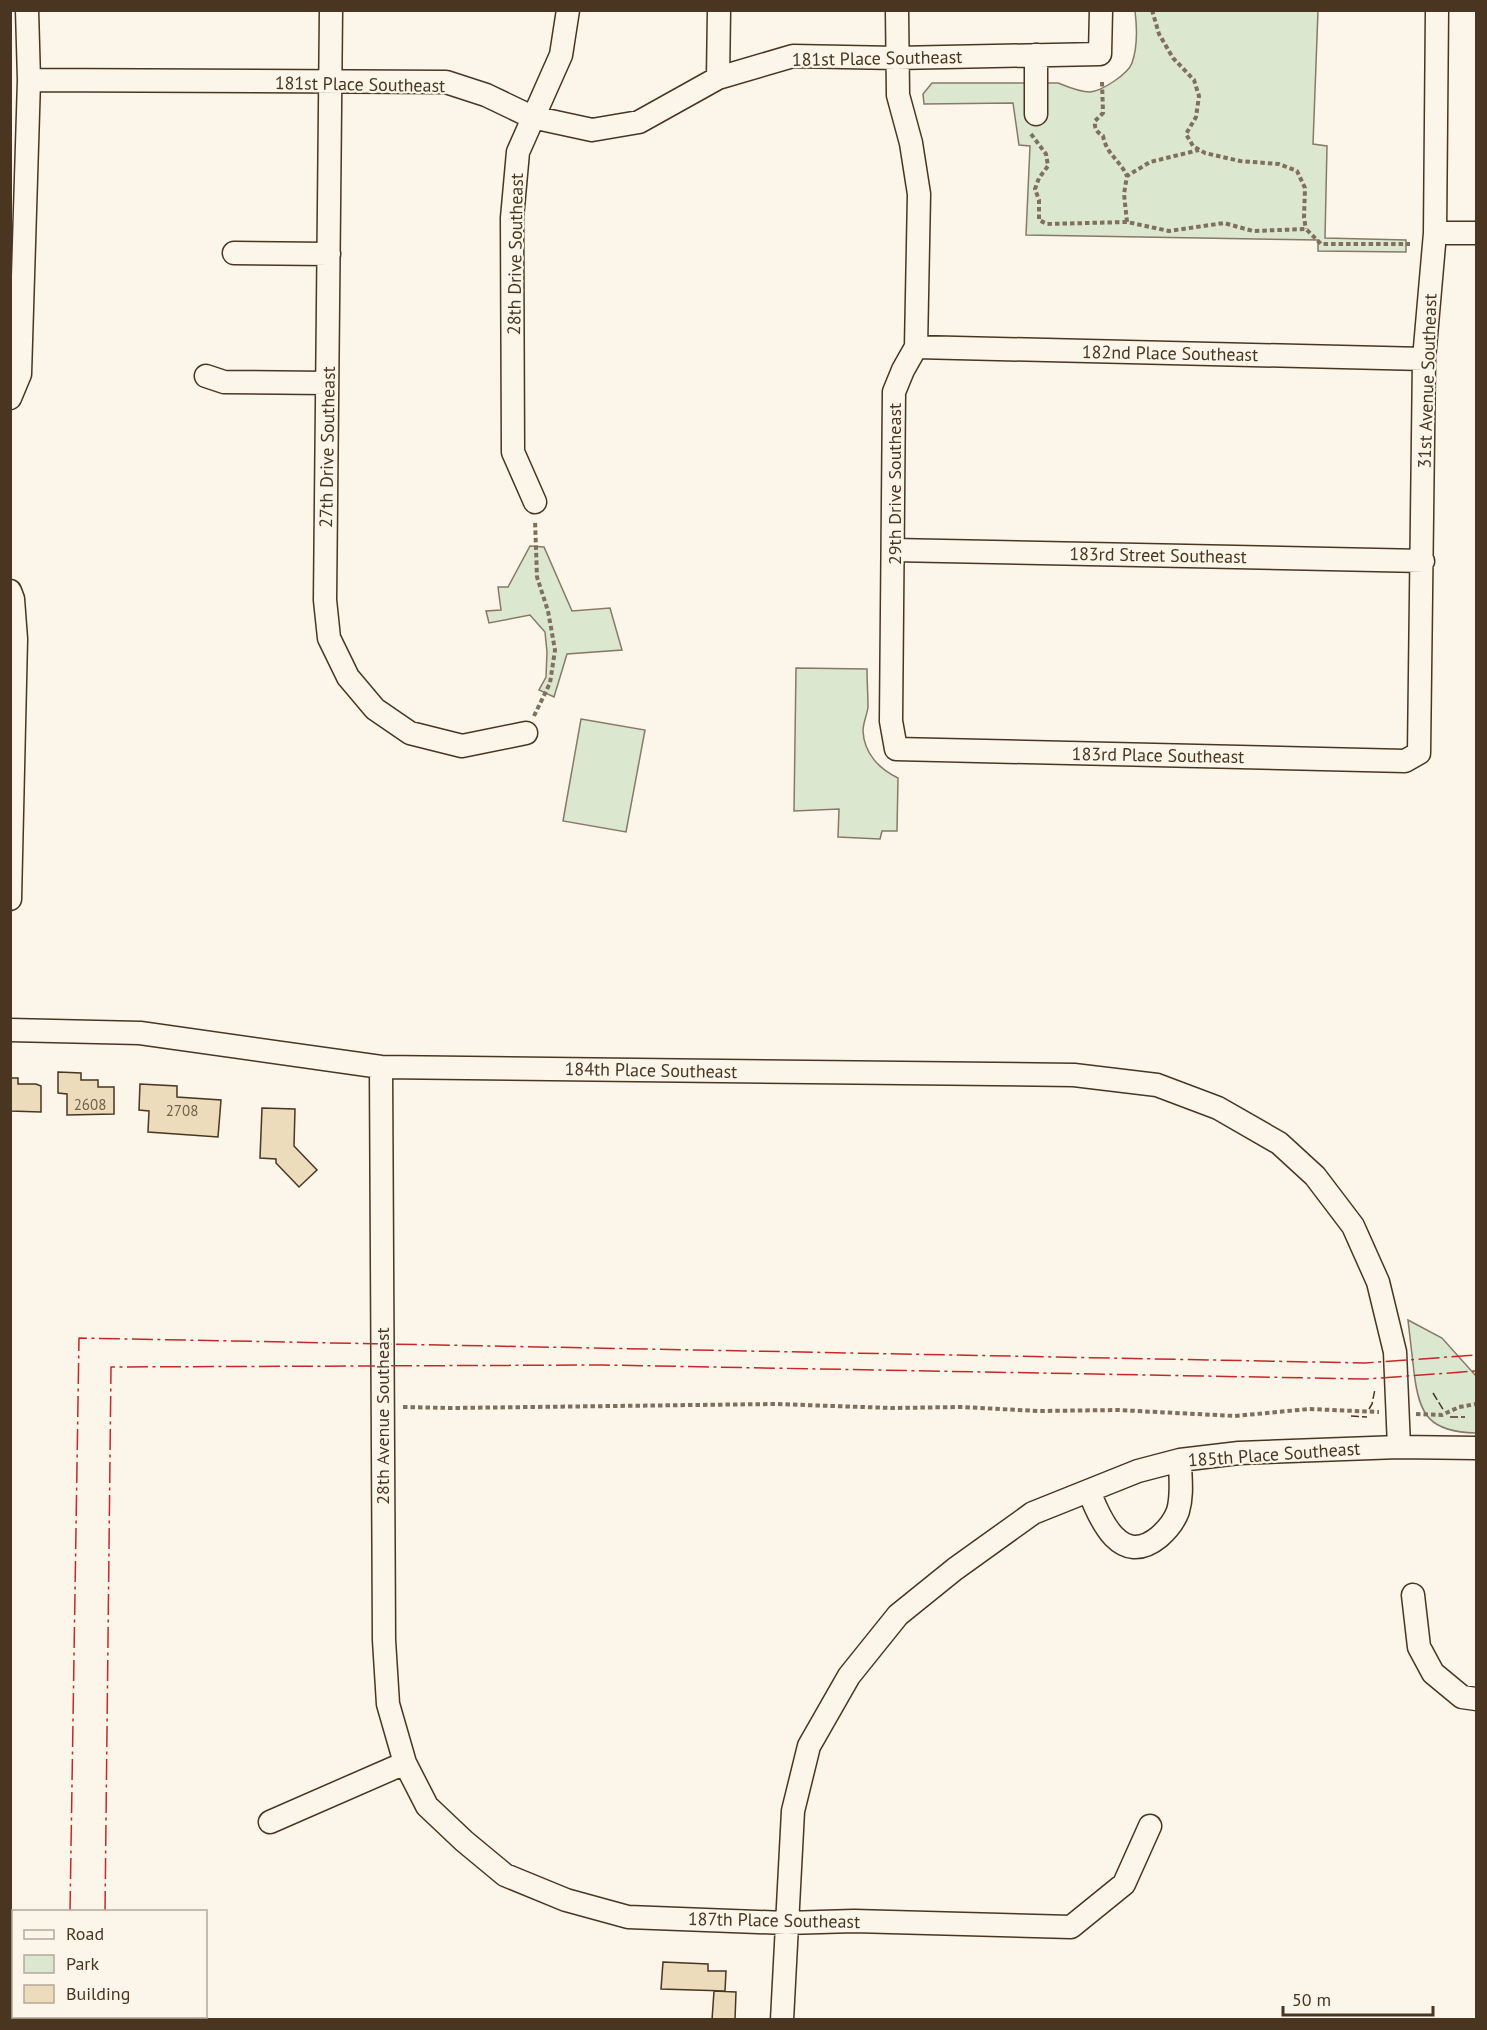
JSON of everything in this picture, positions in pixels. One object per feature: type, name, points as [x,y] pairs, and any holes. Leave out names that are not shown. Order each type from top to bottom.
[{"type":"street","points":[[10,398],[20,374],[29,81],[27,10]]},
{"type":"street","name":"27th Drive Southeast","points":[[331,10],[325,600],[329,638],[348,677],[375,709],[410,733],[462,746],[526,733]]},
{"type":"street","name":"28th Drive Southeast","points":[[535,502],[513,452],[512,218],[518,152],[561,54],[568,10]]},
{"type":"street","points":[[718,78],[719,10]]},
{"type":"street","name":"29th Drive Southeast","points":[[896,749],[891,721],[894,392],[916,347],[919,194],[911,143],[898,96],[897,10]]},
{"type":"street","name":"181st Place Southeast","points":[[29,81],[446,82],[486,95],[532,117],[592,130],[639,122],[718,78],[794,56],[896,58],[1100,54],[1101,10]]},
{"type":"street","name":"31st Avenue Southeast","points":[[1419,753],[1424,359],[1435,233],[1437,10]]},
{"type":"street","points":[[1033,123],[1036,55]]},
{"type":"street","points":[[1435,233],[1476,233]]},
{"type":"street","points":[[234,253],[329,254]]},
{"type":"street","name":"182nd Place Southeast","points":[[916,347],[1424,359]]},
{"type":"street","points":[[206,376],[224,382],[327,383]]},
{"type":"street","name":"183rd Street Southeast","points":[[893,550],[1423,561]]},
{"type":"street","points":[[10,591],[13,599],[16,639],[10,899]]},
{"type":"street","name":"183rd Place Southeast","points":[[896,749],[1405,761],[1419,753]]},
{"type":"street","name":"184th Place Southeast","points":[[10,1029],[140,1033],[381,1067],[1074,1075],[1157,1085],[1218,1108],[1280,1143],[1315,1176],[1353,1226],[1378,1282],[1395,1352],[1398,1413]]},
{"type":"street","name":"28th Avenue Southeast","points":[[381,1067],[382,1406],[386,1661],[388,1704],[405,1763]]},
{"type":"street","points":[[1398,1413],[1399,1447]]},
{"type":"street","name":"185th Place Southeast","points":[[786,1923],[793,1810],[809,1746],[849,1676],[897,1615],[955,1569],[1033,1513],[1138,1472],[1180,1460],[1239,1453],[1399,1447],[1476,1448]]},
{"type":"street","points":[[1089,1491],[1100,1519],[1115,1539],[1131,1547],[1151,1544],[1168,1530],[1177,1513],[1181,1495],[1180,1460]]},
{"type":"street","points":[[1413,1595],[1419,1647],[1433,1673],[1462,1697],[1476,1699]]},
{"type":"street","points":[[270,1822],[405,1763]]},
{"type":"street","name":"187th Place Southeast","points":[[405,1763],[427,1806],[464,1841],[506,1875],[566,1900],[628,1917],[786,1923],[854,1921],[1071,1927],[1124,1884],[1150,1826]]},
{"type":"street","points":[[782,2019],[786,1923]]},
{"type":"path","points":[[1152,10],[1159,33],[1173,58],[1194,80],[1199,96],[1197,117],[1186,134],[1193,146],[1204,153],[1240,161],[1279,164],[1296,171],[1305,188],[1306,229],[1321,244],[1410,244]]},
{"type":"path","points":[[1102,82],[1103,113],[1095,121],[1094,127],[1103,136],[1106,149],[1122,164],[1127,176],[1124,194],[1127,222]]},
{"type":"path","points":[[1033,123],[1046,154],[1048,166],[1039,178],[1035,189],[1039,200],[1039,220],[1047,224],[1127,222],[1169,231],[1224,223],[1253,231],[1306,229]]},
{"type":"path","points":[[1127,176],[1150,162],[1199,150]]},
{"type":"path","points":[[526,733],[550,683],[555,650],[548,611],[537,578],[535,502]]},
{"type":"path","points":[[382,1406],[450,1408],[827,1405],[892,1408],[961,1407],[1040,1412],[1118,1410],[1235,1416],[1309,1410],[1442,1415],[1459,1407],[1476,1404]]},
{"type":"green space","points":[[1135,11],[1318,11],[1313,144],[1327,146],[1325,238],[1406,240],[1406,252],[1318,251],[1318,240],[1026,235],[1030,146],[1019,145],[1013,103],[924,104],[923,94],[932,83],[1058,83],[1086,92],[1101,89],[1120,77],[1132,63],[1136,37]]},
{"type":"green space","points":[[530,546],[544,547],[572,611],[610,608],[622,650],[567,654],[554,697],[539,690],[546,677],[545,632],[530,615],[489,623],[486,611],[501,610],[498,587],[508,587]]},
{"type":"green space","points":[[796,668],[867,669],[868,707],[863,728],[864,739],[879,765],[898,778],[897,831],[882,831],[880,839],[838,837],[839,809],[794,811]]},
{"type":"green space","points":[[581,719],[645,730],[626,832],[563,821]]},
{"type":"green space","points":[[1408,1320],[1442,1338],[1476,1376],[1476,1433],[1460,1432],[1437,1425],[1424,1410],[1416,1387]]},
{"type":"building","points":[[58,1072],[81,1073],[81,1080],[98,1080],[98,1087],[114,1087],[114,1114],[67,1115],[67,1094],[58,1093]]},
{"type":"building","points":[[10,1078],[18,1078],[18,1084],[41,1086],[41,1112],[10,1111]]},
{"type":"building","points":[[140,1084],[177,1086],[177,1097],[221,1100],[218,1137],[148,1132],[149,1111],[139,1110]]},
{"type":"building","points":[[262,1108],[295,1109],[294,1146],[317,1170],[299,1187],[276,1163],[276,1159],[260,1158]]},
{"type":"building","points":[[663,1962],[708,1964],[708,1971],[726,1971],[725,1991],[661,1989]]},
{"type":"building","points":[[714,1991],[736,1992],[735,2020],[712,2020]]},
{"type":"fence","points":[[1369,1409],[1375,1389]]},
{"type":"fence","points":[[1433,1393],[1444,1411]]},
{"type":"fence","points":[[1351,1416],[1367,1417]]},
{"type":"fence","points":[[1450,1417],[1465,1417]]},
{"type":"power","points":[[70,1910],[79,1338],[1365,1363],[1476,1355]]},
{"type":"power","points":[[105,1910],[111,1367],[603,1365],[1366,1379],[1476,1371]]}]
